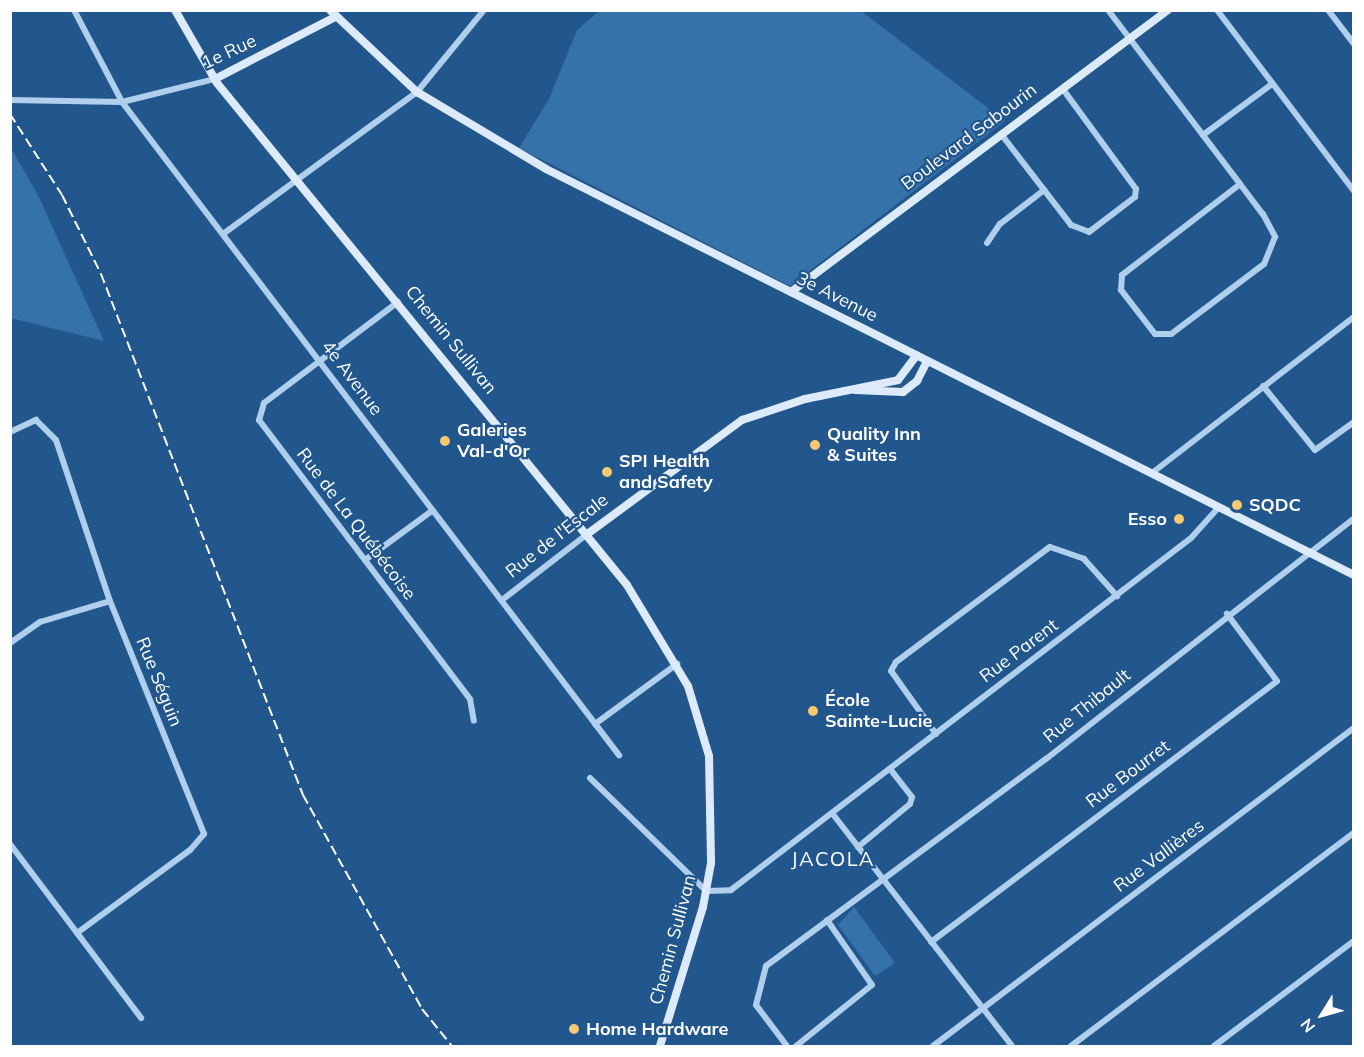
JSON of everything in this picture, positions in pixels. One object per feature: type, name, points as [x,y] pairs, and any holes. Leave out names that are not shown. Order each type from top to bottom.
[{"type":"main road","name":"Chemin Sullivan","points":[[175,10],[215,79],[586,534],[648,614],[678,664],[696,705],[709,756],[712,823],[706,891],[660,1047]]},
{"type":"main road","name":"Boulevard Sabourin","points":[[791,292],[1128,37],[1168,10]]},
{"type":"main road","name":"1e Rue","points":[[215,79],[333,14]]},
{"type":"main road","name":"3e Avenue","points":[[333,14],[417,92],[546,169],[1353,575]]},
{"type":"main road","name":"Rue de l'Escale","points":[[586,534],[714,437],[777,407],[855,390],[904,376],[916,355]]},
{"type":"main road","name":"Rue de l'Escale","points":[[855,390],[903,392],[917,381],[927,361]]},
{"type":"street","name":"4e Avenue","points":[[74,10],[122,102],[619,755]]},
{"type":"street","name":"1e Rue","points":[[333,14],[343,10]]},
{"type":"street","points":[[223,234],[417,92],[484,10]]},
{"type":"street","points":[[1108,10],[1240,184],[1273,231],[1270,258],[1171,334],[1155,334],[1121,290],[1122,274],[1240,184]]},
{"type":"street","points":[[1217,10],[1353,190]]},
{"type":"street","points":[[1224,10],[1232,31]]},
{"type":"street","points":[[1328,10],[1353,44]]},
{"type":"street","name":"1e Rue","points":[[10,100],[122,102],[215,79]]},
{"type":"street","points":[[1203,135],[1272,84]]},
{"type":"street","points":[[1001,134],[1076,231],[1089,232],[1135,197],[1136,189],[1062,88]]},
{"type":"street","points":[[987,243],[1000,224],[1044,190]]},
{"type":"street","points":[[320,361],[398,302]]},
{"type":"street","points":[[1152,473],[1353,317]]},
{"type":"street","name":"Rue de La Québécoise","points":[[320,361],[264,403],[259,420],[470,699],[474,721]]},
{"type":"street","points":[[1263,386],[1315,450],[1353,422]]},
{"type":"street","name":"Rue Séguin","points":[[10,432],[36,420],[56,440],[110,601],[204,834],[190,850],[77,933]]},
{"type":"street","name":"Rue Parent","points":[[706,891],[731,890],[1117,596],[1206,526],[1219,507]]},
{"type":"street","points":[[365,560],[433,510]]},
{"type":"street","name":"Rue Thibault","points":[[787,1047],[756,1005],[762,972],[827,920],[1046,759],[1227,614],[1353,518]]},
{"type":"street","name":"Rue de l'Escale","points":[[502,600],[586,534]]},
{"type":"street","points":[[936,734],[891,671],[905,655],[1050,547],[1084,559],[1117,596]]},
{"type":"street","points":[[10,643],[40,622],[110,601]]},
{"type":"street","name":"Rue Bourret","points":[[931,942],[1277,681],[1227,614]]},
{"type":"street","points":[[595,724],[678,664]]},
{"type":"street","name":"Rue Vallières","points":[[933,1047],[1353,728]]},
{"type":"street","points":[[858,847],[910,804],[912,798],[890,769]]},
{"type":"street","points":[[590,778],[706,891]]},
{"type":"street","points":[[832,813],[1012,1047]]},
{"type":"street","points":[[1071,1047],[1353,833]]},
{"type":"street","points":[[10,844],[141,1018]]},
{"type":"street","points":[[796,1047],[872,985],[827,920]]},
{"type":"street","points":[[1214,1047],[1353,941]]},
{"type":"shaded area","points":[[599,11],[861,11],[1005,121],[790,286],[519,148],[549,99],[577,30]]},
{"type":"shaded area","points":[[10,146],[38,195],[104,341],[11,318]]},
{"type":"shaded area","points":[[854,907],[895,963],[875,976],[838,925]]},
{"type":"railway","points":[[10,114],[62,195],[101,274],[303,795],[422,1009],[452,1046]]},
{"type":"place","name":"Galeries Val-d'Or","points":[[445,441]]},
{"type":"place","name":"Quality Inn & Suites","points":[[815,445]]},
{"type":"place","name":"SPI Health and Safety","points":[[607,472]]},
{"type":"place","name":"SQDC","points":[[1237,505]]},
{"type":"place","name":"Esso","points":[[1179,519]]},
{"type":"place","name":"École Sainte-Lucie","points":[[813,711]]},
{"type":"place","name":"Home Hardware","points":[[574,1029]]},
{"type":"district","name":"JACOLA","points":[[833,858]]}]
